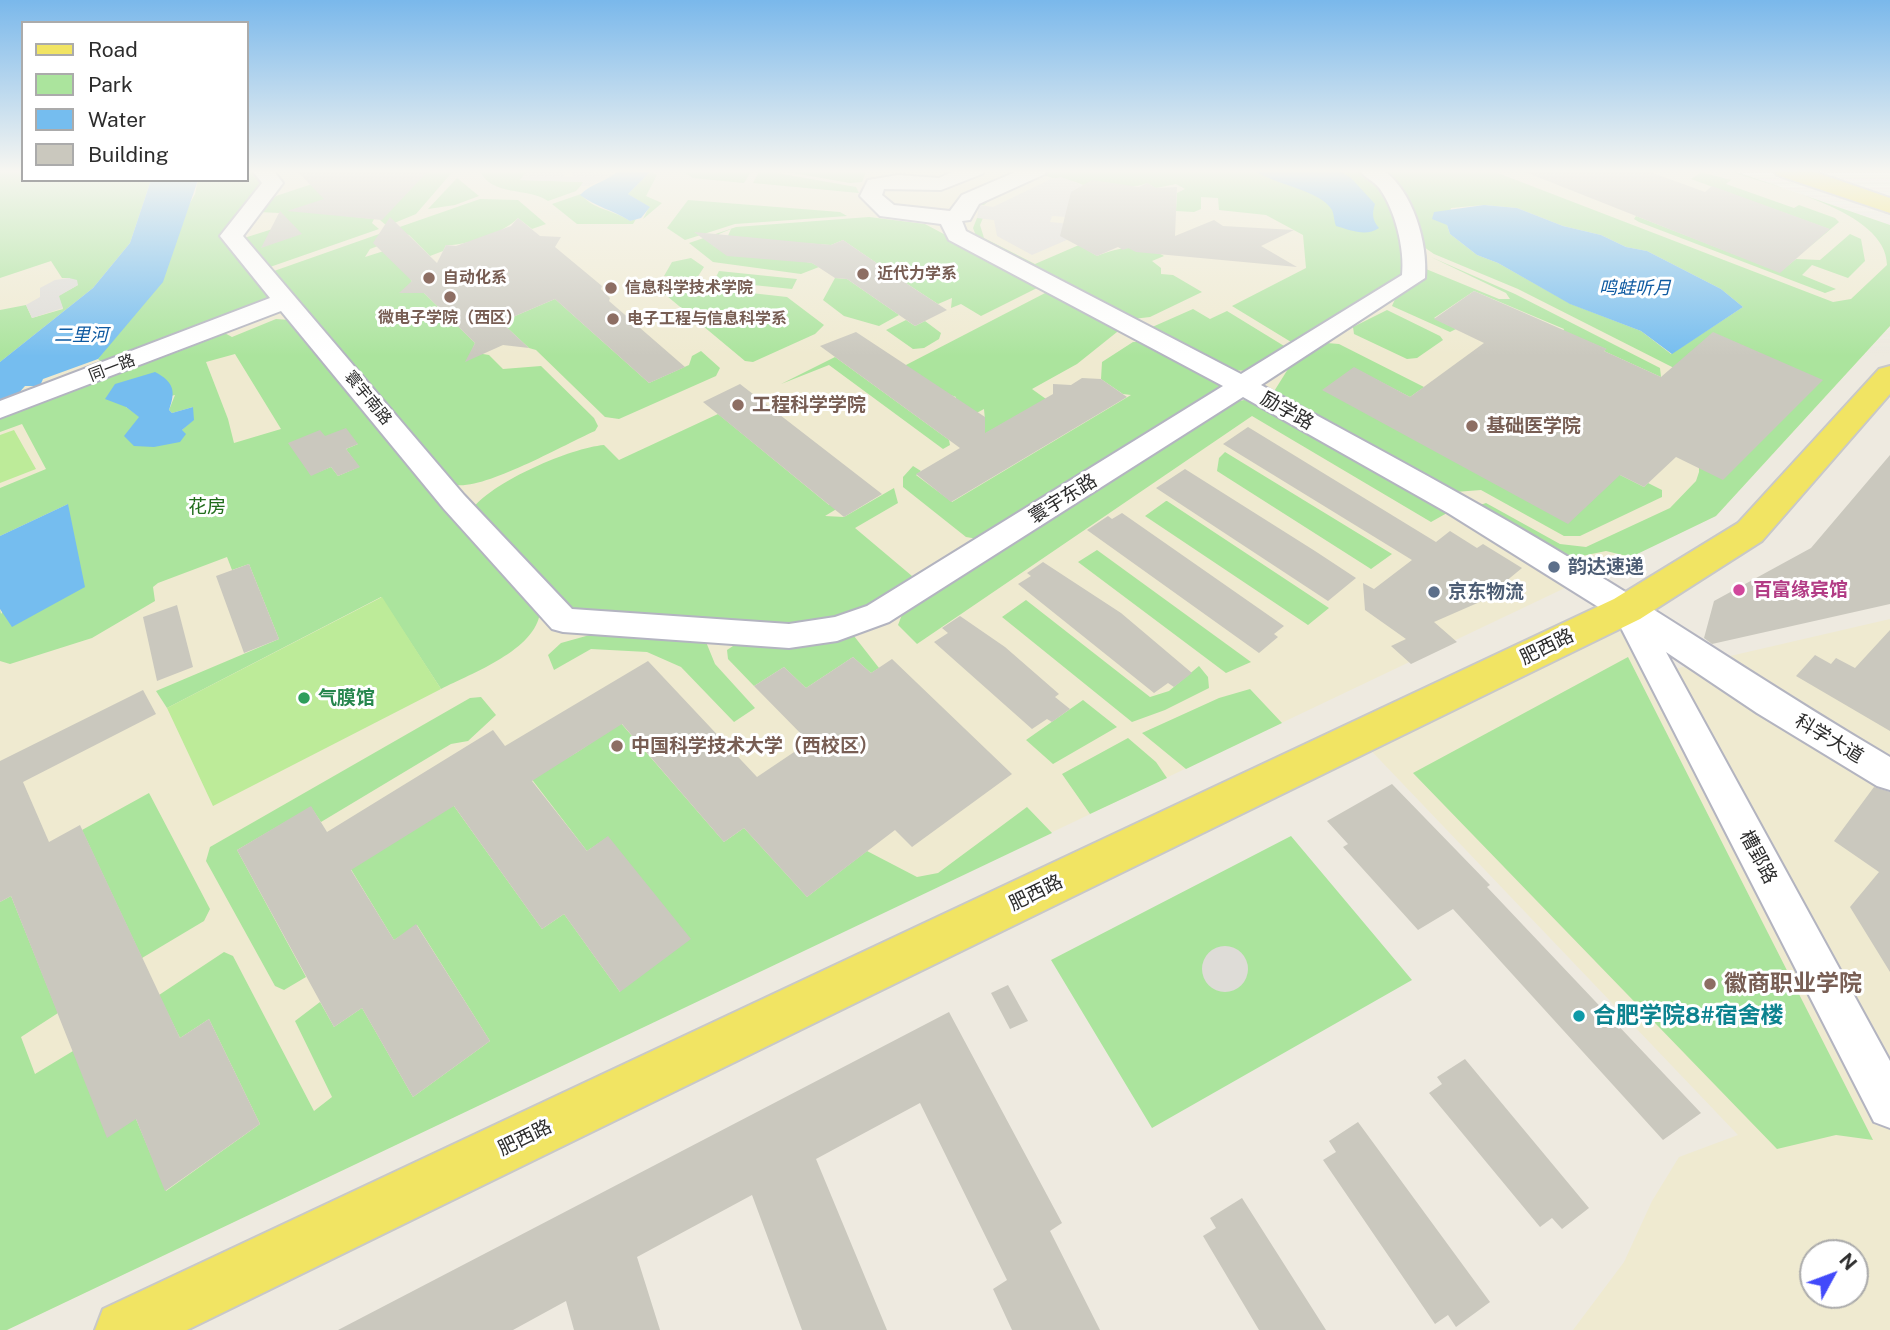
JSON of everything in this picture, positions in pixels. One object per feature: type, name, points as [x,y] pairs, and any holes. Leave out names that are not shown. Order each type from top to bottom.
[{"type":"main road","name":"肥西路","points":[[124,1330],[1627,609],[1750,532],[1890,374]]},
{"type":"street","name":"寰宇南路","points":[[234,232],[231,236],[288,300],[454,502],[563,620]]},
{"type":"street","name":"励学路","points":[[956,232],[1243,386],[1458,506],[1627,609],[1769,702]]},
{"type":"street","name":"寰宇东路","points":[[563,620],[789,636],[837,629],[878,614],[1413,278],[1416,259],[1406,232]]},
{"type":"street","name":"同一路","points":[[0,410],[288,300]]},
{"type":"street","name":"槽郢路","points":[[1627,609],[1890,1106]]},
{"type":"street","name":"科学大道","points":[[1769,702],[1890,775]]},
{"type":"shaded area","name":"中国科学技术大学（西校区）","points":[[0,232],[1890,232],[1890,326],[1716,516],[7,1330],[0,1330]]},
{"type":"shaded area","points":[[996,232],[1075,232],[1069,239],[1032,255],[997,236]]},
{"type":"shaded area","points":[[55,280],[77,280],[78,285],[59,296],[63,308],[32,318],[26,305],[40,297],[40,288]]},
{"type":"shaded area","name":"徽商职业学院","points":[[1627,609],[1661,672],[1890,619],[1890,1330],[1573,1330],[1624,1262],[1652,1201],[1679,1157],[1738,1135],[1359,738]]},
{"type":"shaded area","points":[[1225,946],[1241,953],[1248,969],[1241,985],[1225,992],[1209,985],[1202,969],[1209,953]]},
{"type":"green space","points":[[0,232],[134,232],[130,243],[93,288],[0,362],[0,310],[26,305],[32,318],[63,309],[58,296],[78,285],[69,278],[62,278],[51,261],[0,278]]},
{"type":"green space","points":[[174,232],[224,232],[221,235],[273,295],[102,363],[98,359],[118,333]]},
{"type":"green space","points":[[263,232],[370,232],[270,267],[244,238]]},
{"type":"green space","points":[[398,232],[496,232],[484,238],[446,245],[443,251],[430,256],[409,235]]},
{"type":"green space","points":[[673,232],[710,232],[685,240]]},
{"type":"green space","points":[[724,232],[719,234],[713,246],[812,263],[819,267],[801,274],[713,262],[689,243]]},
{"type":"green space","points":[[730,232],[940,232],[1041,286],[981,316],[961,304],[951,308],[952,298],[938,304],[889,272],[883,264],[878,264],[843,240],[831,245],[727,238]]},
{"type":"green space","points":[[975,232],[982,232],[984,238],[1035,264],[1079,245],[1097,256],[1114,250],[1148,249],[1164,256],[1152,261],[1161,268],[1161,274],[1173,275],[1202,292],[1150,317],[1133,319],[978,241]]},
{"type":"green space","points":[[1298,232],[1399,232],[1409,261],[1401,279],[1296,345],[1232,306],[1306,268],[1303,235]]},
{"type":"green space","points":[[1412,232],[1449,232],[1477,255],[1498,263],[1571,304],[1641,331],[1671,354],[1743,307],[1721,289],[1647,251],[1626,247],[1589,232],[1651,232],[1833,302],[1851,299],[1887,265],[1882,246],[1871,232],[1890,232],[1890,326],[1716,516],[1631,557],[1606,551],[1577,557],[1562,554],[1480,505],[1486,503],[1560,544],[1586,547],[1670,508],[1696,481],[1699,472],[1698,393],[1676,369],[1518,289],[1434,254],[1418,243]]},
{"type":"green space","points":[[1665,232],[1677,232],[1780,272],[1796,259],[1820,260],[1850,234],[1861,239],[1865,261],[1848,278],[1812,265],[1802,275],[1836,289],[1825,293]]},
{"type":"green space","points":[[382,233],[391,241],[370,249],[365,257],[387,250],[412,281],[410,284],[424,293],[475,343],[471,352],[489,355],[503,369],[541,366],[594,418],[598,426],[595,431],[505,473],[470,484],[456,485],[274,271]]},
{"type":"green space","points":[[1431,257],[1515,294],[1660,368],[1661,377],[1563,331],[1564,329],[1474,291],[1434,318],[1456,329],[1450,332],[1392,306],[1396,297],[1425,277],[1426,269],[1499,299],[1510,299],[1506,293]]},
{"type":"green space","points":[[691,258],[704,267],[697,278],[664,276],[672,262]]},
{"type":"green space","points":[[719,271],[797,279],[792,289],[714,281]]},
{"type":"green space","points":[[835,278],[847,279],[899,315],[879,326],[844,316],[823,300]]},
{"type":"green space","points":[[661,283],[787,297],[824,325],[815,334],[753,362],[745,361],[661,291]]},
{"type":"green space","points":[[1049,291],[1122,328],[1077,364],[1032,389],[1046,399],[979,437],[985,420],[984,409],[969,417],[953,406],[956,397],[942,392],[904,366]]},
{"type":"green space","points":[[555,299],[649,383],[689,365],[692,356],[701,351],[720,368],[716,376],[619,419],[605,417],[536,350],[529,348],[501,322]]},
{"type":"green space","points":[[1193,309],[1210,319],[1227,311],[1289,349],[1252,371],[1225,370],[1150,328]]},
{"type":"green space","points":[[1387,310],[1440,336],[1443,340],[1417,358],[1407,359],[1354,334],[1353,327]]},
{"type":"green space","name":"花房","points":[[276,319],[290,320],[540,612],[536,626],[527,638],[501,659],[441,689],[381,597],[167,708],[156,691],[279,639],[249,564],[232,570],[227,557],[158,583],[153,587],[155,601],[92,638],[10,664],[0,661],[0,609],[1,614],[68,504],[0,536],[0,488],[46,469],[22,424],[0,432],[0,417],[221,331],[232,337]],"holes":[[[235,354],[281,429],[234,443],[228,419],[206,362]],[[175,395],[169,410],[172,413],[193,407],[193,420],[182,430],[140,417],[126,407]],[[325,436],[358,444],[346,449],[359,467],[338,476],[331,467],[311,475],[289,443]]]},
{"type":"green space","points":[[906,320],[915,326],[925,321],[941,333],[939,339],[924,348],[913,349],[886,330]]},
{"type":"green space","points":[[1133,342],[1149,342],[1221,384],[1211,399],[984,540],[966,537],[903,487],[903,477],[913,466],[921,471],[916,475],[952,502],[1131,395],[1123,394],[1101,379],[1102,362]]},
{"type":"green space","points":[[1327,343],[1339,344],[1424,387],[1410,397],[1354,368],[1323,390],[1620,475],[1644,487],[1648,483],[1662,490],[1662,497],[1580,536],[1564,536],[1481,490],[1455,492],[1273,393],[1288,369]]},
{"type":"green space","points":[[835,357],[949,440],[950,445],[943,449],[829,365],[781,384]]},
{"type":"green space","points":[[1244,400],[1267,406],[1443,506],[1447,513],[1431,522],[1252,416],[917,644],[898,625],[903,612],[1231,403]]},
{"type":"green space","points":[[718,414],[829,505],[843,505],[825,516],[844,517],[894,488],[898,503],[855,528],[912,576],[911,585],[863,614],[790,629],[590,612],[567,607],[474,507],[498,487],[553,459],[604,445],[619,460]]},
{"type":"green space","points":[[14,430],[36,469],[0,483],[0,435]]},
{"type":"green space","points":[[1225,452],[1392,554],[1371,569],[1217,471],[1219,458]]},
{"type":"green space","points":[[1166,501],[1329,608],[1308,625],[1145,516]]},
{"type":"green space","points":[[1097,550],[1251,662],[1226,673],[1078,562]]},
{"type":"green space","name":"气膜馆","points":[[382,597],[441,689],[213,806],[167,708]]},
{"type":"green space","points":[[1026,600],[1150,697],[1169,691],[1199,666],[1208,677],[1209,688],[1165,710],[1132,722],[1002,617]]},
{"type":"green space","points":[[604,631],[704,637],[715,664],[755,708],[734,722],[681,667],[647,652],[591,649],[554,670],[548,655],[561,643]]},
{"type":"green space","points":[[854,636],[879,668],[871,673],[853,657],[806,688],[784,667],[754,686],[728,659],[727,650],[739,642]]},
{"type":"green space","points":[[1628,657],[1873,1140],[1836,1135],[1777,1149],[1413,773]]},
{"type":"green space","points":[[1250,689],[1282,723],[1186,769],[1142,733],[1219,698]]},
{"type":"green space","points":[[481,697],[496,715],[468,741],[451,744],[321,822],[311,807],[237,850],[306,977],[284,990],[275,986],[206,861],[210,847],[470,698]]},
{"type":"green space","points":[[1083,700],[1117,727],[1053,764],[1026,740]]},
{"type":"green space","points":[[619,721],[724,842],[744,828],[807,897],[867,851],[917,877],[938,873],[1027,807],[1052,833],[7,1330],[0,1330],[0,902],[11,896],[58,1013],[21,1037],[35,1074],[73,1051],[136,1119],[166,1191],[260,1124],[209,1019],[180,1038],[159,995],[224,952],[233,956],[314,1111],[332,1097],[295,1021],[320,1002],[334,1027],[362,1008],[413,1097],[490,1041],[417,925],[394,940],[349,866],[451,802],[542,929],[564,914],[620,992],[608,837],[587,851],[530,777],[577,752]]},
{"type":"green space","points":[[1128,738],[1156,762],[1167,778],[1090,814],[1062,774]]},
{"type":"green space","points":[[149,793],[210,909],[204,921],[142,958],[82,830]]},
{"type":"green space","points":[[1291,836],[1412,980],[1152,1128],[1051,960]]},
{"type":"water","name":"二里河","points":[[134,232],[180,232],[163,282],[98,359],[43,379],[40,386],[25,386],[17,395],[0,401],[0,362],[93,288],[130,243]]},
{"type":"water","name":"鸣蛙听月","points":[[1589,232],[1601,235],[1626,247],[1647,251],[1721,289],[1743,307],[1672,354],[1641,331],[1570,304],[1498,263],[1477,255],[1450,234]]},
{"type":"water","points":[[155,372],[166,379],[172,388],[169,410],[172,413],[193,407],[194,420],[182,430],[186,434],[180,442],[154,447],[134,446],[124,436],[139,417],[126,407],[105,399],[115,384]]},
{"type":"water","points":[[68,504],[85,587],[12,627],[0,609],[0,536]]},
{"type":"building","points":[[269,232],[302,234],[261,248]]},
{"type":"building","points":[[380,232],[405,232],[437,263],[446,245],[456,246],[494,232],[535,232],[540,236],[561,237],[555,247],[602,286],[601,289],[610,298],[609,301],[685,367],[649,383],[555,299],[501,322],[529,348],[503,345],[465,362],[475,343],[424,293],[399,293],[412,281],[373,243]]},
{"type":"building","points":[[694,232],[831,245],[843,240],[878,264],[891,264],[889,272],[947,310],[915,326],[847,279],[835,278],[812,263],[727,256]]},
{"type":"building","points":[[1061,232],[1175,232],[1175,236],[1185,232],[1290,232],[1261,246],[1297,267],[1136,252],[1118,247],[1097,256],[1060,236]]},
{"type":"building","points":[[1677,232],[1827,232],[1780,273]]},
{"type":"building","points":[[1474,291],[1607,349],[1604,351],[1661,377],[1713,332],[1823,380],[1723,480],[1676,457],[1644,487],[1620,475],[1568,524],[1322,390],[1354,367],[1410,397],[1484,343],[1434,319]]},
{"type":"building","points":[[856,332],[985,417],[985,433],[1053,394],[1053,384],[1071,385],[1082,378],[1101,379],[1127,397],[951,502],[916,474],[960,448],[820,346]]},
{"type":"building","points":[[740,384],[882,494],[844,517],[703,402]]},
{"type":"building","points":[[1248,427],[1436,542],[1450,531],[1477,548],[1483,544],[1522,568],[1482,601],[1434,622],[1457,642],[1411,664],[1391,646],[1406,639],[1365,610],[1363,583],[1374,589],[1412,560],[1223,444]]},
{"type":"building","points":[[346,428],[358,444],[346,449],[360,467],[338,476],[331,467],[311,476],[288,443],[320,430],[325,436]]},
{"type":"building","points":[[1890,455],[1890,604],[1712,644],[1704,638],[1714,601],[1811,548]]},
{"type":"building","points":[[1185,469],[1356,578],[1328,601],[1156,488]]},
{"type":"building","points":[[1122,513],[1284,626],[1274,634],[1278,637],[1259,653],[1087,530],[1108,516],[1112,519]]},
{"type":"building","points":[[1043,562],[1121,613],[1192,673],[1174,687],[1168,683],[1154,693],[1018,584],[1031,576],[1027,573]]},
{"type":"building","points":[[249,564],[279,639],[244,653],[216,576]]},
{"type":"building","points":[[177,605],[193,667],[157,681],[143,617]]},
{"type":"building","points":[[960,616],[1005,647],[1059,694],[1055,697],[1070,709],[1052,722],[1047,719],[1032,729],[934,642],[948,633],[942,628]]},
{"type":"building","points":[[1890,630],[1890,731],[1796,676],[1815,655],[1831,664],[1836,658],[1855,668]]},
{"type":"building","points":[[853,657],[871,673],[892,659],[1012,774],[912,847],[895,830],[807,897],[744,828],[724,842],[622,724],[532,781],[587,851],[608,836],[691,939],[620,992],[564,914],[542,929],[454,806],[351,870],[394,940],[416,924],[490,1041],[413,1097],[362,1008],[334,1027],[237,850],[311,806],[327,832],[493,730],[505,746],[648,661],[757,777],[809,742],[754,686],[784,667],[806,688]]},
{"type":"building","points":[[143,690],[156,714],[23,782],[49,842],[80,825],[180,1038],[209,1019],[260,1124],[165,1191],[136,1119],[107,1138],[11,896],[0,902],[0,761]]},
{"type":"building","points":[[1392,784],[1490,885],[1487,887],[1701,1113],[1663,1140],[1453,909],[1418,930],[1343,847],[1348,844],[1327,821]]},
{"type":"building","points":[[1874,787],[1890,792],[1890,972],[1850,907],[1879,872],[1834,841]]},
{"type":"building","points":[[1008,985],[1028,1021],[1010,1029],[991,993]]},
{"type":"building","points":[[949,1012],[1062,1223],[1050,1231],[1100,1330],[1012,1330],[993,1289],[1007,1280],[920,1103],[816,1159],[887,1330],[802,1330],[752,1195],[637,1257],[660,1330],[574,1330],[566,1301],[513,1330],[338,1330]]},
{"type":"building","points":[[1465,1059],[1589,1208],[1562,1229],[1552,1218],[1540,1227],[1429,1093],[1442,1084],[1437,1077]]},
{"type":"building","points":[[1358,1122],[1490,1302],[1456,1327],[1448,1315],[1435,1324],[1323,1160],[1336,1152],[1329,1141]]},
{"type":"building","points":[[1242,1198],[1326,1330],[1259,1330],[1203,1236],[1216,1228],[1210,1218]]},
{"type":"place","name":"近代力学系","points":[[863,274]]},
{"type":"place","name":"自动化系","points":[[429,278]]},
{"type":"place","name":"信息科学技术学院","points":[[611,288]]},
{"type":"place","name":"微电子学院（西区）","points":[[450,297]]},
{"type":"place","name":"电子工程与信息科学系","points":[[613,319]]},
{"type":"place","name":"工程科学学院","points":[[738,405]]},
{"type":"place","name":"基础医学院","points":[[1472,426]]},
{"type":"place","name":"韵达速递","points":[[1554,567]]},
{"type":"place","name":"百富缘宾馆","points":[[1739,590]]},
{"type":"place","name":"京东物流","points":[[1434,592]]},
{"type":"place","name":"气膜馆","points":[[304,698]]},
{"type":"place","name":"中国科学技术大学（西校区）","points":[[617,746]]},
{"type":"place","name":"徽商职业学院","points":[[1710,984]]},
{"type":"place","name":"合肥学院8#宿舍楼","points":[[1579,1016]]}]
